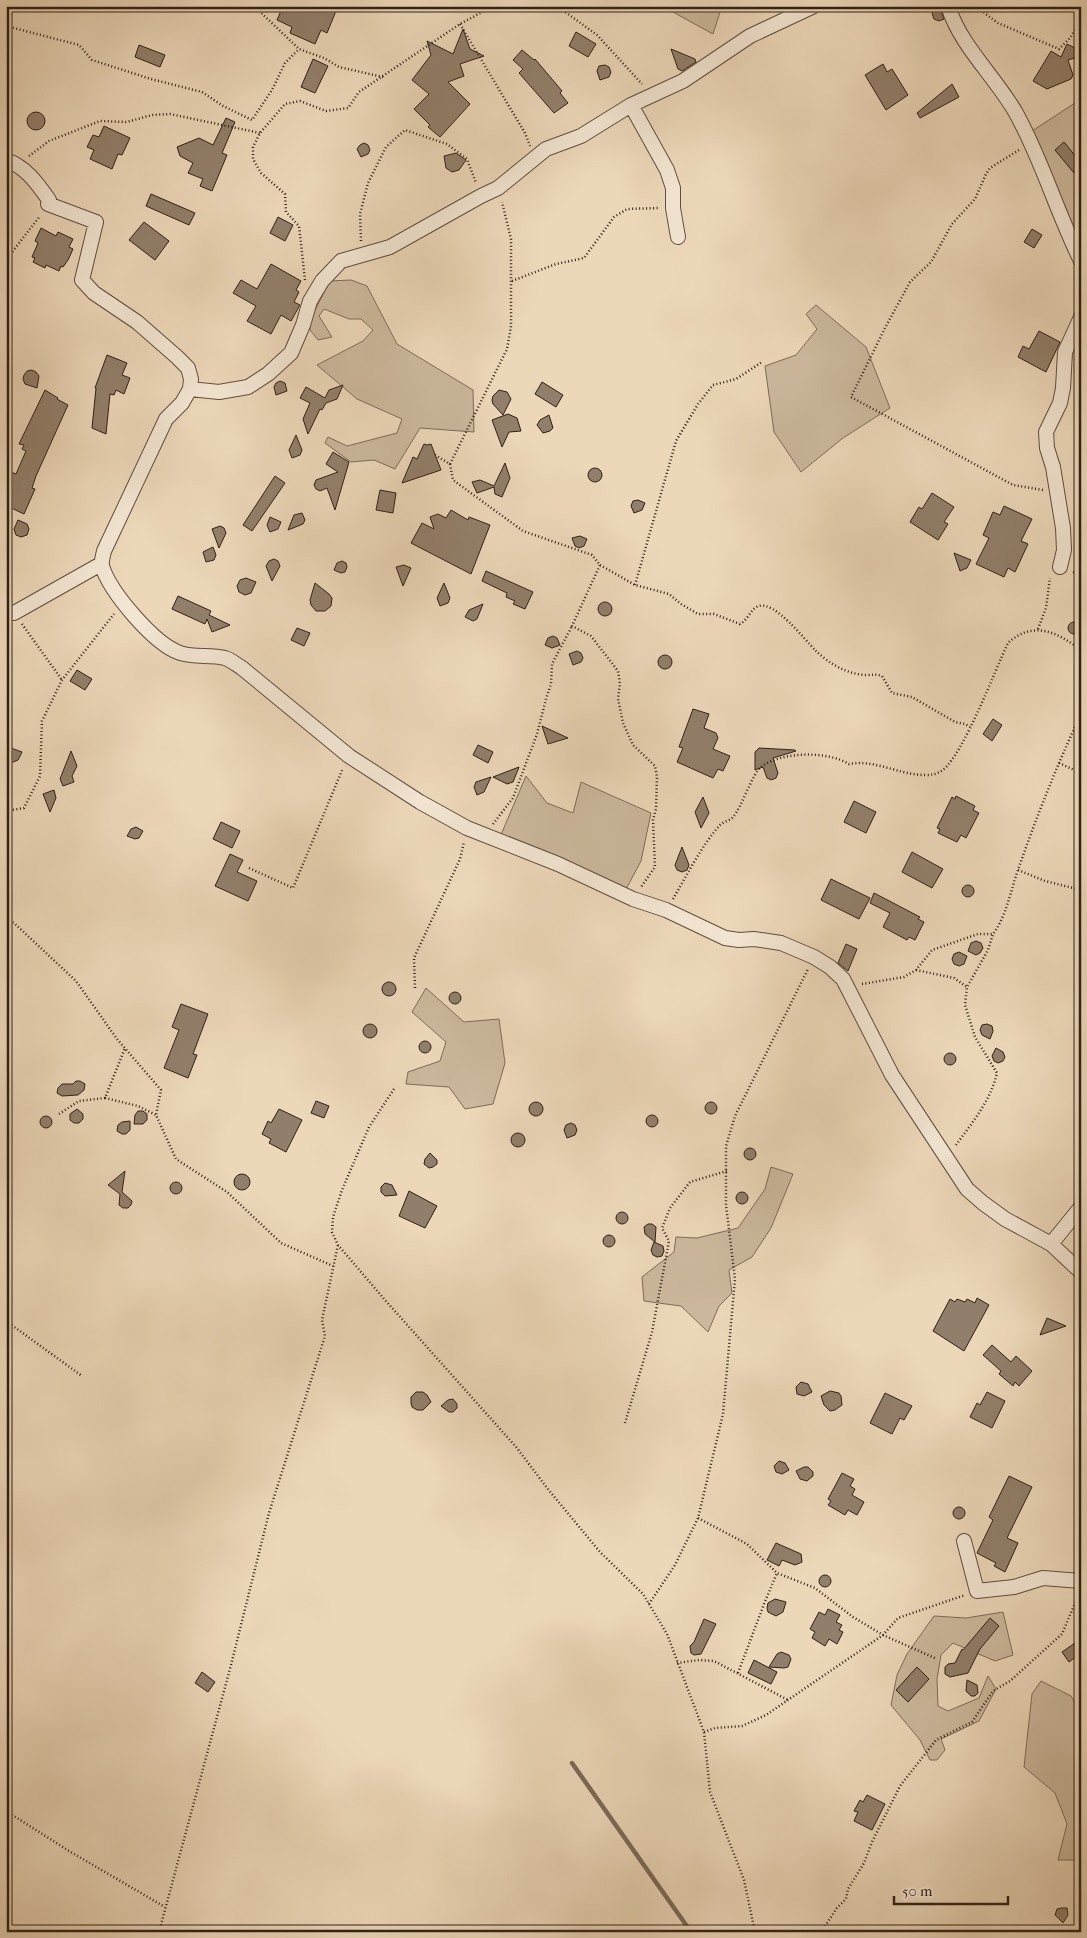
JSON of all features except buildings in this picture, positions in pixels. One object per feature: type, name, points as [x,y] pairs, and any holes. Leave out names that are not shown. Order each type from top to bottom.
[{"type":"street","points":[[190,389],[219,392],[248,387],[268,374],[291,353],[303,325],[310,301],[322,281],[341,261],[390,247],[498,188],[546,149],[581,136],[631,104],[683,81],[750,36],[814,6]]},
{"type":"street","points":[[948,6],[956,27],[1015,112],[1081,261]]},
{"type":"street","points":[[631,104],[667,170],[673,188],[673,208],[678,237]]},
{"type":"street","points":[[10,161],[28,172],[49,200],[48,204],[96,222],[82,280],[94,292],[137,322],[177,356],[188,368],[191,379],[190,389],[182,403],[166,419],[104,551],[101,564],[108,580],[123,603],[154,636],[165,645],[181,653],[226,658],[242,668],[349,756],[420,802],[467,828],[558,864],[633,899],[666,910],[725,938],[739,940],[754,939],[782,944],[814,957],[830,966],[843,979],[892,1075],[944,1157],[967,1189],[1005,1219],[1051,1244],[1081,1272]]},
{"type":"street","points":[[1060,567],[1064,550],[1063,528],[1053,467],[1047,448],[1046,432],[1062,396],[1066,352],[1081,317]]},
{"type":"street","points":[[10,613],[101,564]]},
{"type":"street","points":[[1051,1244],[1081,1208]]},
{"type":"street","points":[[964,1541],[977,1591],[1014,1587],[1043,1578],[1081,1582]]},
{"type":"path","points":[[254,6],[300,50],[324,58],[339,67],[383,77]]},
{"type":"path","points":[[310,301],[302,269],[299,226],[286,212],[285,194],[262,173],[253,159],[253,147],[260,134],[285,104],[300,101],[326,111],[348,108],[359,92],[490,6]]},
{"type":"path","points":[[484,11],[501,10],[509,6]]},
{"type":"path","points":[[557,6],[597,35],[652,94]]},
{"type":"path","points":[[975,6],[998,23],[1059,49],[1070,38],[1081,20]]},
{"type":"path","points":[[460,24],[524,133],[536,158]]},
{"type":"path","points":[[6,26],[79,44],[92,60],[151,79],[202,92],[223,106],[252,120],[272,90],[285,62],[300,50]]},
{"type":"path","points":[[10,161],[32,154],[48,141],[100,121],[127,122],[170,114],[260,134]]},
{"type":"path","points":[[362,255],[360,214],[368,183],[386,148],[405,130],[448,144],[468,159],[481,196]]},
{"type":"path","points":[[1028,140],[1017,153],[990,168],[976,199],[952,224],[931,262],[910,282],[851,397],[1013,485],[1056,493]]},
{"type":"path","points":[[498,188],[511,239],[511,326],[507,349],[450,464],[452,480],[523,531],[592,555],[600,565],[635,585],[670,594],[681,604],[698,614],[714,614],[740,624],[747,619],[754,609],[760,605],[767,606],[780,613],[826,660],[851,672],[882,676],[892,693],[912,697],[955,722],[966,724],[970,727]]},
{"type":"path","points":[[6,260],[48,204]]},
{"type":"path","points":[[512,280],[556,264],[584,258],[614,217],[627,209],[673,208]]},
{"type":"path","points":[[635,585],[676,441],[698,404],[714,385],[736,378],[762,362]]},
{"type":"path","points":[[435,455],[450,464]]},
{"type":"path","points":[[485,835],[513,798],[537,734],[551,684],[552,664],[600,565]]},
{"type":"path","points":[[1038,629],[1046,608],[1049,582],[1053,569],[1060,567],[1081,575]]},
{"type":"path","points":[[6,811],[24,808],[40,776],[42,721],[62,680],[123,603]]},
{"type":"path","points":[[10,613],[62,680]]},
{"type":"path","points":[[572,626],[591,636],[618,671],[620,684],[618,699],[623,722],[634,745],[655,766],[657,777],[656,809],[653,820],[655,867],[633,899]]},
{"type":"path","points":[[666,910],[711,837],[722,823],[733,818],[760,767],[786,756],[822,755],[838,758],[849,764],[862,762],[922,775],[934,775],[944,769],[957,752],[1008,643],[1017,634],[1038,629],[1053,632],[1081,650]]},
{"type":"path","points":[[944,1157],[955,1148],[980,1111],[994,1084],[996,1073],[975,1037],[965,1005],[967,987],[988,950],[993,934],[1002,922],[1018,870],[1059,763],[1081,714]]},
{"type":"path","points":[[249,868],[292,888],[349,756]]},
{"type":"path","points":[[1059,763],[1081,772]]},
{"type":"path","points":[[415,988],[414,958],[422,936],[439,907],[460,859],[467,828]]},
{"type":"path","points":[[1018,870],[1045,881],[1081,890]]},
{"type":"path","points":[[6,920],[14,923],[76,981],[125,1048],[161,1090],[156,1115],[176,1159],[227,1192],[280,1243],[333,1266]]},
{"type":"path","points":[[843,979],[852,986],[904,977],[916,970],[932,950],[978,934],[993,934]]},
{"type":"path","points":[[649,1604],[675,1565],[698,1518],[723,1414],[734,1279],[726,1205],[726,1146],[735,1116],[814,957]]},
{"type":"path","points":[[916,970],[954,978],[967,987]]},
{"type":"path","points":[[105,1098],[125,1048]]},
{"type":"path","points":[[394,1088],[369,1126],[342,1190],[333,1217],[332,1232],[338,1245],[517,1448],[547,1488],[600,1552],[643,1594],[667,1634],[676,1663],[704,1732],[710,1792],[744,1880],[755,1932]]},
{"type":"path","points":[[59,1114],[79,1100],[105,1098],[138,1106],[156,1115]]},
{"type":"path","points":[[625,1423],[654,1323],[669,1241],[662,1228],[670,1208],[690,1182],[726,1171]]},
{"type":"path","points":[[159,1932],[231,1665],[269,1513],[325,1336],[322,1320],[338,1245]]},
{"type":"path","points":[[6,1322],[82,1376]]},
{"type":"path","points":[[698,1518],[748,1544],[777,1573],[815,1588],[853,1617],[883,1635],[937,1658]]},
{"type":"path","points":[[738,1673],[777,1573]]},
{"type":"path","points":[[821,1932],[837,1908],[846,1899],[848,1889],[864,1863],[872,1842],[900,1786],[936,1740],[972,1722],[992,1691],[1010,1681],[1062,1634],[1081,1590]]},
{"type":"path","points":[[704,1732],[715,1728],[742,1726],[766,1715],[883,1635],[898,1618],[977,1591]]},
{"type":"path","points":[[676,1663],[699,1660],[714,1661],[788,1700]]},
{"type":"path","points":[[6,1811],[69,1851],[165,1907]]},
{"type":"path","points":[[426,1932],[445,1928],[454,1932]]},
{"type":"shaded area","points":[[662,6],[722,6],[713,34]]},
{"type":"shaded area","points":[[1081,99],[1081,244],[1029,133]]},
{"type":"shaded area","points":[[351,280],[367,286],[397,344],[473,390],[474,432],[420,428],[395,469],[374,460],[351,462],[325,443],[328,437],[347,446],[397,433],[402,419],[357,399],[317,365],[363,341],[373,330],[361,319],[349,319],[324,309],[319,316],[332,337],[318,340],[310,330],[310,320],[330,281]]},
{"type":"shaded area","points":[[816,305],[866,347],[890,408],[843,438],[801,472],[774,432],[765,366],[796,355],[817,329],[806,314]]},
{"type":"shaded area","points":[[526,776],[547,803],[573,813],[581,782],[651,813],[641,861],[623,895],[497,844]]},
{"type":"shaded area","points":[[426,988],[464,1022],[499,1019],[505,1063],[493,1104],[465,1109],[449,1087],[406,1084],[408,1072],[440,1061],[446,1042],[412,1012]]},
{"type":"shaded area","points":[[771,1167],[793,1174],[771,1228],[752,1257],[729,1270],[732,1293],[719,1306],[708,1332],[681,1306],[644,1301],[642,1277],[674,1252],[676,1237],[697,1238],[738,1228],[765,1189]]},
{"type":"shaded area","points":[[1003,1612],[1013,1655],[995,1661],[953,1643],[941,1655],[937,1679],[938,1706],[948,1711],[979,1698],[988,1676],[996,1689],[979,1721],[941,1739],[945,1750],[937,1760],[930,1760],[920,1740],[891,1705],[897,1675],[907,1654],[934,1616],[966,1618]]},
{"type":"shaded area","points":[[1041,1681],[1071,1696],[1081,1713],[1081,1860],[1058,1860],[1067,1824],[1055,1793],[1024,1767],[1032,1694]]},
{"type":"waterway","points":[[572,1763],[691,1932]]}]
